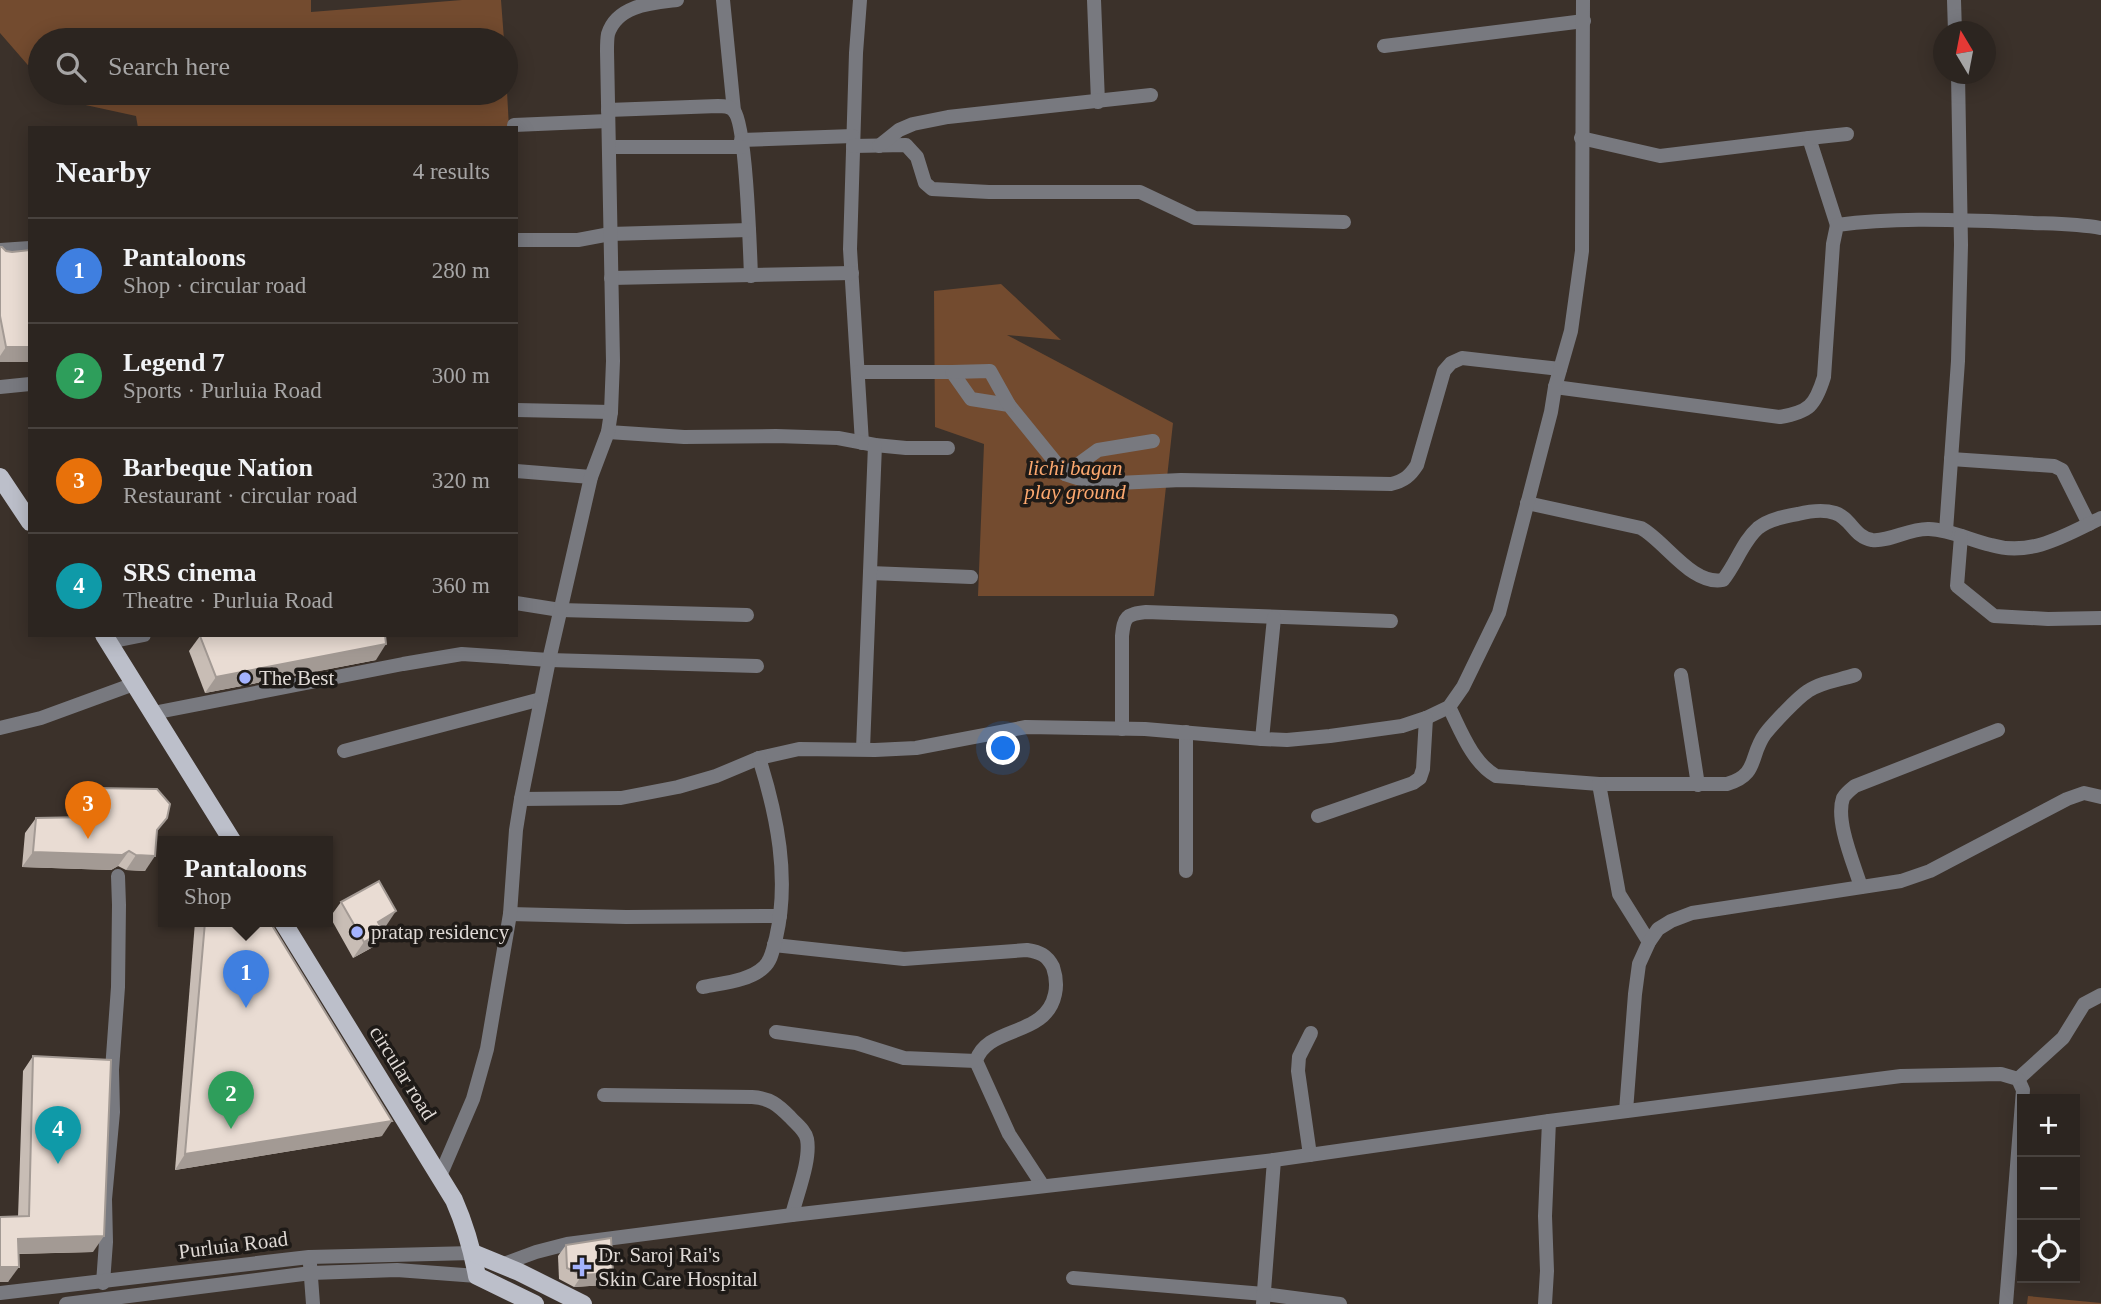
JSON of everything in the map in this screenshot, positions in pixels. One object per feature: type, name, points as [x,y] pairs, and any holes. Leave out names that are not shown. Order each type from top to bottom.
[{"type":"main road","points":[[0,477],[22,496],[28,516]]},
{"type":"main road","points":[[106,639],[229,836]]},
{"type":"main road","name":"circular road","points":[[286,927],[454,1200],[464,1223],[477,1276]]},
{"type":"main road","points":[[473,1254],[583,1304]]},
{"type":"main road","points":[[477,1276],[535,1304]]},
{"type":"street","points":[[440,1176],[473,1099],[487,1049],[510,914],[521,799],[549,660],[591,477],[611,412],[613,360],[608,33],[630,4],[677,0]]},
{"type":"street","points":[[723,0],[734,111],[742,144],[751,276]]},
{"type":"street","points":[[860,0],[850,249],[858,372],[868,444],[870,573],[863,749]]},
{"type":"street","points":[[1094,0],[1098,102]]},
{"type":"street","points":[[521,799],[621,798],[716,776],[759,758],[799,748],[916,748],[1026,727],[1186,732],[1262,739],[1329,736],[1402,726],[1449,707],[1464,687],[1499,613],[1571,331],[1581,251],[1583,0]]},
{"type":"street","points":[[1954,0],[1955,21]]},
{"type":"street","points":[[1384,46],[1584,21]]},
{"type":"street","points":[[1947,531],[1958,361],[1958,84]]},
{"type":"street","points":[[878,146],[899,130],[913,124],[948,117],[1151,95]]},
{"type":"street","points":[[514,125],[718,106],[734,111]]},
{"type":"street","points":[[1581,138],[1660,156],[1847,134]]},
{"type":"street","points":[[1555,387],[1780,417],[1800,413],[1810,407],[1819,394],[1824,377],[1833,244],[1837,225],[1809,138]]},
{"type":"street","points":[[608,147],[853,141],[878,146],[906,145],[917,157],[925,183],[932,189],[1052,193],[1140,192],[1195,218],[1344,222]]},
{"type":"street","points":[[1837,225],[1960,220],[2101,228]]},
{"type":"street","points":[[518,240],[578,240],[610,234],[749,230]]},
{"type":"street","points":[[0,250],[28,248]]},
{"type":"street","points":[[0,258],[28,255]]},
{"type":"street","points":[[611,278],[852,273]]},
{"type":"street","points":[[858,372],[990,371],[1009,405],[1065,474],[1096,484],[1181,480],[1391,484],[1402,482],[1417,465],[1444,371],[1451,363],[1462,358],[1560,369]]},
{"type":"street","points":[[952,372],[971,399],[1009,405]]},
{"type":"street","points":[[0,387],[28,384]]},
{"type":"street","points":[[518,410],[611,412]]},
{"type":"street","points":[[607,432],[684,437],[801,436],[838,438],[906,448],[948,448]]},
{"type":"street","points":[[1065,474],[1098,450],[1153,441]]},
{"type":"street","points":[[1527,503],[1641,528],[1652,534],[1670,553],[1696,573],[1716,581],[1723,580],[1730,572],[1760,526],[1773,520],[1819,510],[1843,516],[1862,537],[1876,541],[1916,529],[1947,531],[1999,547],[2021,548],[2051,543],[2095,521],[2062,470],[2054,466],[1951,459]]},
{"type":"street","points":[[518,471],[591,477]]},
{"type":"street","points":[[1961,536],[1956,586],[1994,616],[2048,620],[2101,618]]},
{"type":"street","points":[[870,573],[971,577]]},
{"type":"street","points":[[518,603],[561,610],[747,615]]},
{"type":"street","points":[[1122,729],[1122,636],[1124,623],[1133,613],[1391,621]]},
{"type":"street","points":[[1262,739],[1274,618]]},
{"type":"street","points":[[106,639],[125,637]]},
{"type":"street","points":[[153,713],[462,654],[549,660],[757,667]]},
{"type":"street","points":[[1681,675],[1698,785]]},
{"type":"street","points":[[1449,707],[1478,760],[1496,776],[1599,784],[1727,784],[1746,776],[1765,735],[1806,692],[1855,675]]},
{"type":"street","points":[[0,728],[41,718],[134,684]]},
{"type":"street","points":[[344,751],[541,699]]},
{"type":"street","points":[[1318,816],[1413,783],[1420,778],[1426,718]]},
{"type":"street","points":[[1861,887],[1844,832],[1842,800],[1847,792],[1855,786],[1998,730]]},
{"type":"street","points":[[1186,732],[1186,872]]},
{"type":"street","points":[[703,987],[753,975],[765,967],[774,945],[782,900],[782,877],[772,800],[759,758]]},
{"type":"street","points":[[1599,784],[1619,894],[1648,942]]},
{"type":"street","points":[[1626,1111],[1639,964],[1648,942],[1658,929],[1692,914],[1901,881],[1930,870],[2067,799],[2084,793],[2101,797]]},
{"type":"street","points":[[103,1283],[105,1199],[113,1112],[113,1048],[118,987],[118,876]]},
{"type":"street","points":[[510,914],[626,917],[780,916]]},
{"type":"street","points":[[774,945],[904,959],[1027,950],[1040,952],[1052,966],[1056,978],[1053,1003],[1046,1014],[1033,1024],[988,1044],[979,1052],[976,1061],[1009,1134],[1043,1186]]},
{"type":"street","points":[[2018,1079],[2063,1038],[2084,1004],[2101,995]]},
{"type":"street","points":[[776,1032],[856,1044],[904,1058],[976,1061]]},
{"type":"street","points":[[1310,1155],[1298,1072],[1299,1057],[1311,1033]]},
{"type":"street","points":[[501,1265],[567,1244],[792,1215],[1274,1160],[1549,1121],[1901,1076],[2001,1074],[2018,1079],[2023,1090],[2006,1304]]},
{"type":"street","points":[[604,1095],[752,1097],[767,1098],[777,1104],[803,1130],[806,1138],[807,1153],[792,1215]]},
{"type":"street","points":[[1545,1304],[1549,1121]]},
{"type":"street","points":[[1264,1299],[1274,1160]]},
{"type":"street","name":"Purluia Road","points":[[0,1293],[309,1257],[473,1254]]},
{"type":"street","points":[[309,1257],[313,1304]]},
{"type":"street","name":"Purluia Road","points":[[66,1304],[122,1300],[311,1273],[397,1270],[477,1276]]},
{"type":"street","points":[[1073,1278],[1264,1299],[1340,1304]]},
{"type":"green space","points":[[0,0],[311,0],[311,12],[462,0],[501,0],[503,28],[28,28],[28,65],[0,33]]},
{"type":"green space","points":[[86,105],[508,105],[509,126],[138,126],[136,116]]},
{"type":"green space","name":"lichi bagan play ground","points":[[1001,284],[1061,340],[1007,335],[1173,423],[1154,596],[978,596],[984,444],[935,427],[934,291]]},
{"type":"green space","points":[[2028,1296],[2101,1303],[2101,1304],[2027,1304]]},
{"type":"building","points":[[0,247],[12,252],[28,250],[28,347],[6,347],[0,316]]},
{"type":"building","points":[[200,637],[385,637],[386,644],[216,677]]},
{"type":"building","points":[[93,788],[157,789],[170,804],[167,818],[157,830],[155,856],[136,855],[129,851],[122,855],[33,852],[36,818],[89,817]]},
{"type":"building","points":[[379,881],[396,911],[378,922],[383,931],[364,942],[341,902]]},
{"type":"building","points":[[205,927],[273,927],[392,1121],[185,1154]]},
{"type":"building","points":[[33,1056],[111,1060],[104,1236],[18,1239],[19,1267],[0,1267],[0,1217],[29,1216]]},
{"type":"building","points":[[611,1238],[613,1273],[582,1275],[567,1268],[566,1245]]},
{"type":"place","name":"The Best","points":[[245,678]]},
{"type":"place","name":"Barbeque Nation","points":[[88,839]]},
{"type":"place","name":"pratap residency","points":[[357,932]]},
{"type":"place","name":"Pantaloons","points":[[246,1008]]},
{"type":"place","name":"Legend 7","points":[[231,1129]]},
{"type":"place","name":"SRS cinema","points":[[58,1164]]},
{"type":"place","name":"Dr. Saroj Rai's Skin Care Hospital","points":[[582,1267]]}]
